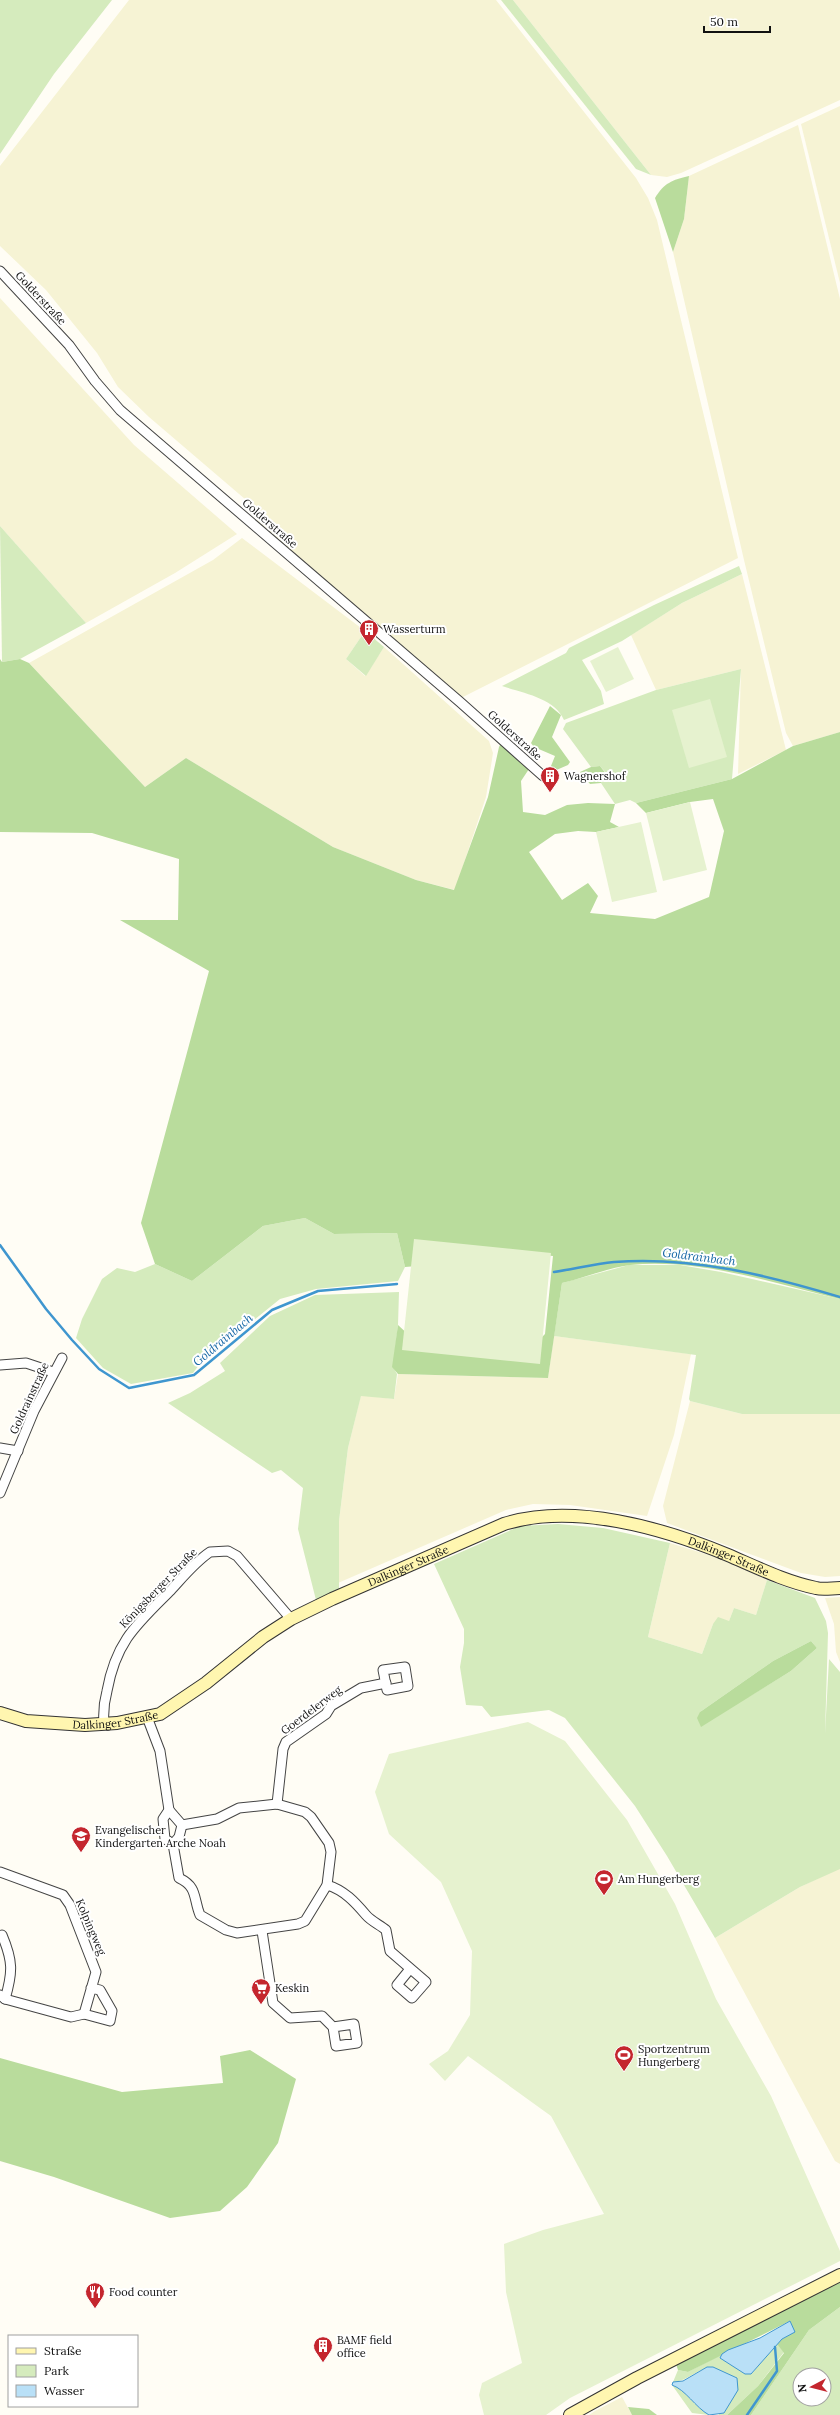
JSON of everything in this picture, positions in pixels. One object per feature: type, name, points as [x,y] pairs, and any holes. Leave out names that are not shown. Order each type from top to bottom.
[{"type":"street","name":"Golderstraße","points":[[0,271],[69,345],[94,381],[120,410],[460,702],[543,776]]},
{"type":"street","name":"Goldrainstraße","points":[[0,1493],[53,1372],[62,1358]]},
{"type":"street","points":[[0,1365],[26,1363],[53,1372]]},
{"type":"street","points":[[0,1448],[18,1451]]},
{"type":"street","name":"Dalkinger Straße","points":[[0,1713],[26,1721],[85,1725],[104,1724],[160,1714],[206,1683],[263,1637],[291,1619],[332,1599],[504,1524],[524,1518],[540,1516],[569,1516],[598,1519],[654,1530],[723,1553],[795,1582],[817,1589],[840,1588]]},
{"type":"street","name":"Königsberger Straße","points":[[104,1724],[103,1712],[110,1670],[117,1653],[130,1633],[210,1552],[228,1551],[237,1556],[291,1619]]},
{"type":"street","name":"Goerdelerweg","points":[[277,1804],[283,1749],[286,1742],[326,1714],[331,1706],[361,1688],[386,1683]]},
{"type":"street","points":[[147,1717],[160,1751],[169,1810],[182,1825]]},
{"type":"street","points":[[169,1810],[163,1819],[165,1839],[173,1844],[179,1878],[189,1883],[193,1889],[200,1915],[226,1930],[237,1933],[262,1931],[290,1926],[305,1921],[327,1885],[331,1852],[329,1843],[305,1812],[277,1804],[239,1808],[217,1819],[182,1825]]},
{"type":"street","points":[[173,1844],[179,1837],[182,1825]]},
{"type":"street","name":"Kolpingweg","points":[[0,1872],[62,1895],[70,1905],[96,1972],[84,2014]]},
{"type":"street","points":[[327,1885],[337,1888],[360,1905],[366,1915],[386,1930],[390,1951],[410,1969]]},
{"type":"street","points":[[262,1931],[273,2003],[290,2018],[322,2016],[333,2027]]},
{"type":"street","points":[[2,1935],[10,1953],[12,1968],[2,1997],[71,2017],[84,2014],[110,2020],[112,2011],[100,1990],[92,1988]]},
{"type":"street","points":[[570,2415],[637,2378],[840,2275]]},
{"type":"shaded area","points":[[129,0],[496,0],[636,178],[648,198],[657,220],[738,558],[461,698],[256,520],[260,512],[149,417],[118,387],[97,353],[46,290],[0,246],[0,166]]},
{"type":"shaded area","points":[[513,0],[840,0],[840,100],[681,173],[667,177],[651,175]]},
{"type":"shaded area","points":[[840,106],[840,283],[801,124]]},
{"type":"shaded area","points":[[798,125],[840,299],[840,732],[793,746],[786,733],[744,560],[673,252],[684,219],[689,176]]},
{"type":"shaded area","points":[[0,298],[134,445],[237,534],[175,573],[86,623],[0,526]]},
{"type":"shaded area","points":[[242,538],[365,631],[346,659],[365,676],[384,647],[489,741],[493,753],[486,797],[455,890],[416,880],[333,847],[186,758],[145,787],[29,663],[213,560]]},
{"type":"shaded area","points":[[742,574],[786,750],[738,774],[741,669],[656,690],[631,635],[682,603]]},
{"type":"shaded area","points":[[554,1336],[691,1354],[674,1435],[647,1516],[570,1505],[533,1504],[506,1510],[338,1583],[339,1521],[348,1448],[361,1395],[394,1399],[398,1374],[548,1378]]},
{"type":"shaded area","points":[[690,1401],[742,1414],[840,1414],[840,1576],[825,1577],[801,1573],[667,1523],[663,1506]]},
{"type":"shaded area","points":[[670,1543],[725,1560],[767,1580],[756,1615],[734,1608],[729,1621],[713,1624],[702,1654],[648,1637]]},
{"type":"shaded area","points":[[840,1597],[840,1662],[836,1652],[834,1624],[825,1598]]},
{"type":"shaded area","points":[[840,1868],[840,2164],[835,2161],[715,1938],[800,1887]]},
{"type":"shaded area","points":[[622,2397],[632,2415],[589,2415],[595,2411]]},
{"type":"green space","points":[[0,0],[112,0],[54,74],[0,154]]},
{"type":"green space","points":[[501,0],[513,0],[651,175],[636,169]]},
{"type":"green space","points":[[689,176],[684,219],[673,252],[655,198],[669,183]]},
{"type":"green space","points":[[0,526],[86,623],[20,659],[2,662]]},
{"type":"green space","points":[[739,566],[742,574],[682,603],[622,641],[582,660],[601,691],[604,704],[564,720],[560,713],[546,701],[538,697],[502,686],[566,653],[569,648],[654,605]]},
{"type":"green space","points":[[365,631],[384,647],[366,676],[346,659]]},
{"type":"green space","points":[[618,647],[634,679],[606,692],[590,661]]},
{"type":"green space","points":[[0,659],[2,662],[20,659],[29,663],[145,787],[186,758],[333,847],[416,880],[454,890],[488,797],[499,747],[502,741],[531,766],[521,781],[523,812],[545,815],[567,805],[588,803],[615,804],[610,822],[619,827],[596,832],[578,831],[555,834],[529,852],[562,900],[588,883],[598,896],[590,913],[655,919],[709,897],[724,831],[713,799],[690,802],[646,813],[636,803],[732,779],[793,746],[840,732],[840,1299],[763,1279],[710,1268],[683,1265],[630,1265],[613,1268],[562,1283],[548,1378],[398,1374],[392,1367],[398,1325],[412,1338],[533,1346],[545,1334],[553,1256],[420,1245],[417,1266],[405,1267],[397,1233],[334,1234],[305,1218],[263,1226],[192,1281],[155,1264],[141,1223],[209,971],[120,920],[178,920],[179,859],[92,833],[0,832]]},
{"type":"green space","points":[[741,669],[732,779],[636,803],[630,800],[615,804],[601,783],[607,774],[600,766],[591,767],[563,729],[566,723],[656,690]]},
{"type":"green space","points":[[710,699],[727,757],[689,768],[672,710]]},
{"type":"green space","points":[[550,706],[561,715],[552,737],[570,762],[568,765],[554,771],[551,766],[555,756],[534,747],[531,743]]},
{"type":"green space","points":[[600,766],[607,775],[601,783],[590,784],[580,772],[591,767]]},
{"type":"green space","points":[[690,802],[707,870],[663,881],[646,813]]},
{"type":"green space","points":[[641,822],[657,892],[612,902],[596,832]]},
{"type":"green space","points":[[305,1218],[334,1234],[397,1233],[405,1267],[398,1281],[316,1289],[280,1299],[229,1340],[217,1341],[193,1373],[131,1384],[103,1368],[76,1338],[82,1319],[102,1279],[117,1268],[135,1272],[155,1264],[192,1281],[263,1226]]},
{"type":"green space","points":[[414,1239],[551,1253],[540,1364],[402,1350]]},
{"type":"green space","points":[[629,1265],[680,1265],[721,1272],[840,1299],[840,1414],[742,1414],[690,1401],[689,1399],[696,1355],[554,1336],[562,1283]]},
{"type":"green space","points":[[399,1292],[398,1325],[393,1367],[397,1374],[394,1399],[361,1396],[348,1448],[339,1521],[339,1590],[316,1600],[298,1529],[303,1488],[281,1470],[272,1473],[168,1403],[190,1393],[225,1371],[220,1363],[270,1316],[315,1295]]},
{"type":"green space","points":[[558,1524],[603,1528],[670,1543],[648,1637],[702,1654],[713,1624],[718,1617],[729,1621],[734,1608],[756,1615],[767,1580],[815,1598],[826,1621],[828,1633],[825,1734],[829,1659],[840,1672],[840,1869],[800,1887],[715,1938],[667,1856],[635,1806],[565,1718],[549,1710],[491,1717],[482,1706],[466,1705],[460,1667],[464,1643],[464,1629],[434,1564],[520,1526]],"holes":[[[811,1641],[817,1648],[791,1671],[750,1696],[700,1712],[773,1661]]]},
{"type":"green space","points":[[811,1641],[817,1648],[791,1671],[701,1727],[697,1718],[700,1712],[773,1661]]},
{"type":"green space","name":"Sportzentrum Hungerberg","points":[[528,1722],[565,1741],[627,1820],[675,1904],[716,1999],[771,2096],[840,2251],[840,2261],[570,2398],[546,2415],[484,2415],[479,2395],[482,2383],[522,2363],[506,2292],[504,2244],[543,2230],[604,2214],[551,2116],[468,2056],[445,2081],[429,2064],[448,2051],[470,2015],[472,1951],[441,1882],[389,1834],[375,1792],[389,1754]]},
{"type":"green space","points":[[250,2050],[296,2079],[278,2143],[247,2187],[220,2211],[170,2218],[54,2177],[0,2161],[0,2058],[122,2092],[223,2083],[220,2056]]},
{"type":"green space","points":[[840,2280],[840,2307],[809,2330],[751,2415],[727,2415],[758,2386],[784,2353],[777,2344],[782,2339],[794,2332],[790,2321],[688,2372],[678,2370],[676,2364]]},
{"type":"green space","points":[[840,2307],[840,2415],[751,2415],[809,2330]]},
{"type":"green space","points":[[777,2344],[784,2352],[758,2386],[727,2415],[719,2415],[713,2367],[673,2382],[678,2370],[688,2372],[722,2354],[720,2358],[746,2374],[751,2374]]},
{"type":"green space","points":[[672,2385],[682,2391],[699,2408],[709,2415],[692,2413]]},
{"type":"green space","points":[[628,2407],[649,2409],[657,2415],[632,2415]]},
{"type":"water","points":[[790,2321],[795,2332],[782,2339],[751,2374],[745,2374],[720,2358],[722,2354],[728,2350],[760,2338]]},
{"type":"water","points":[[707,2367],[713,2367],[737,2378],[738,2390],[724,2413],[709,2415],[699,2408],[682,2391],[672,2385],[673,2382],[683,2381]]},
{"type":"waterway","name":"Goldrainbach","points":[[0,1245],[46,1309],[72,1340],[99,1369],[129,1388],[194,1375],[272,1310],[318,1291],[397,1284]]},
{"type":"waterway","name":"Goldrainbach","points":[[554,1272],[614,1262],[672,1262],[728,1269],[757,1275],[785,1281],[840,1297]]},
{"type":"waterway","points":[[747,2415],[777,2371],[775,2347]]},
{"type":"place","name":"Wasserturm","points":[[369,646]]},
{"type":"place","name":"Wagnershof","points":[[550,793]]},
{"type":"place","name":"Evangelischer Kindergarten Arche Noah","points":[[81,1853]]},
{"type":"place","name":"Am Hungerberg","points":[[604,1896]]},
{"type":"place","name":"Keskin","points":[[261,2005]]},
{"type":"place","name":"Sportzentrum Hungerberg","points":[[624,2072]]},
{"type":"place","name":"Food counter","points":[[95,2309]]},
{"type":"place","name":"BAMF field office","points":[[323,2363]]}]
